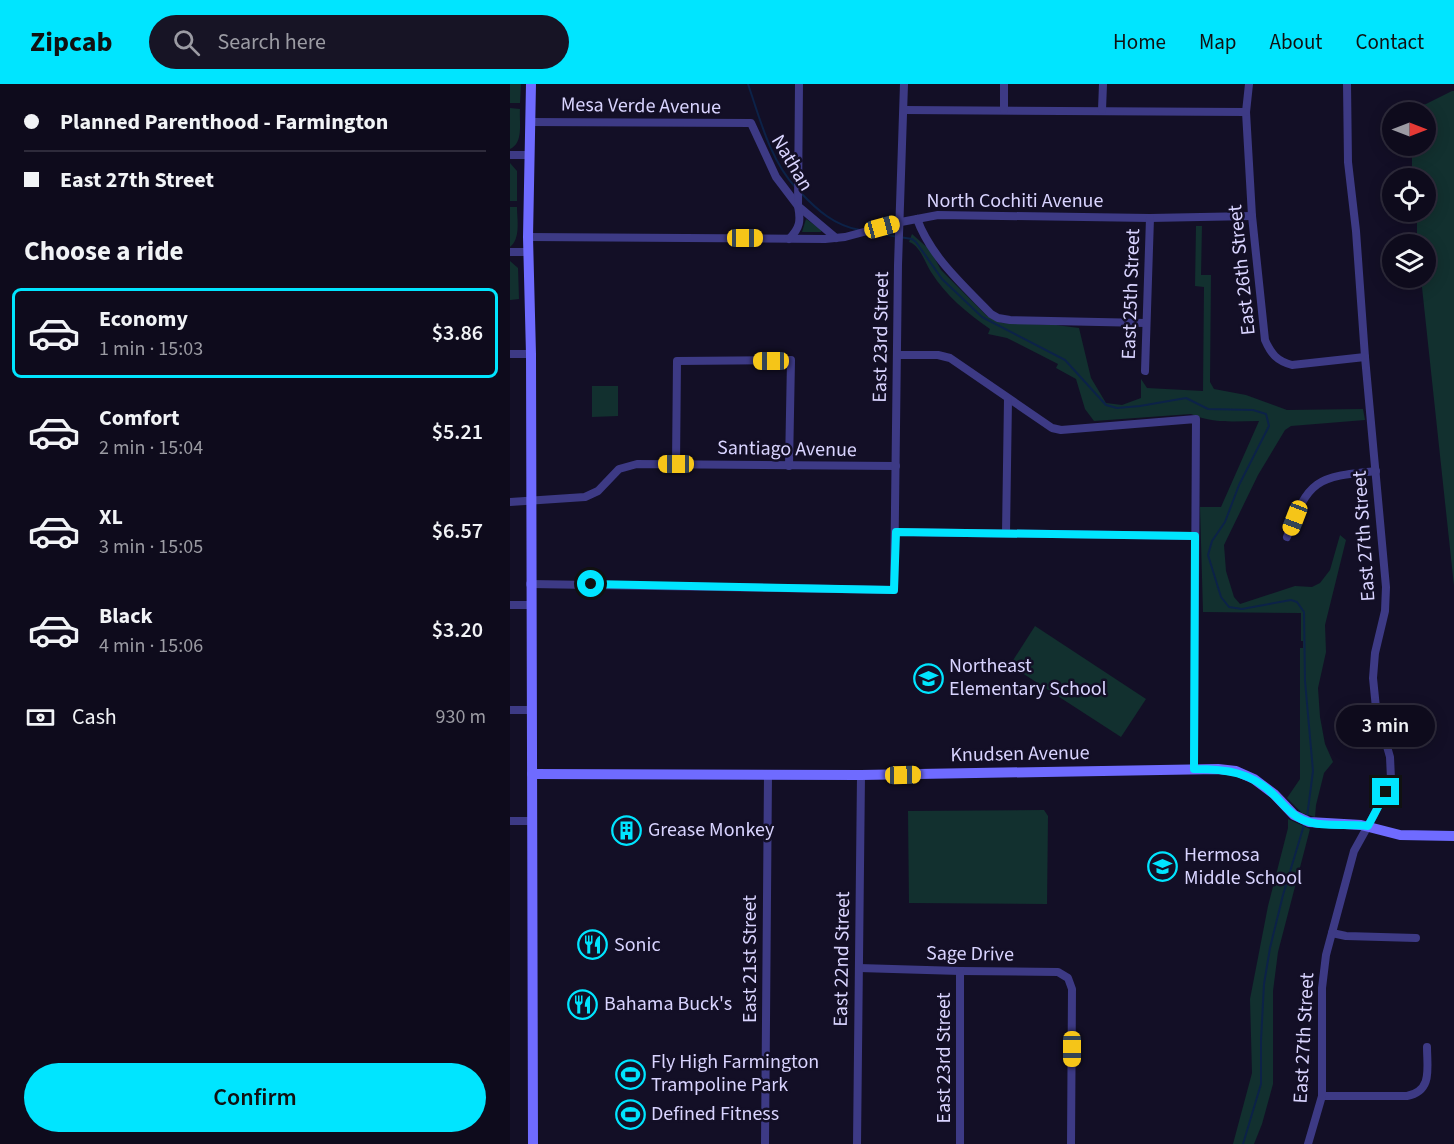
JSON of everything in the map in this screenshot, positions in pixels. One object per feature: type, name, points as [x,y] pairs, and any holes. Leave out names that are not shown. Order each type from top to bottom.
[{"type":"main road","points":[[531,84],[528,252],[531,354],[533,1144]]},
{"type":"main road","name":"Knudsen Avenue","points":[[532,774],[861,775],[1226,770],[1254,779],[1264,785],[1294,815],[1305,821],[1320,824],[1368,826],[1400,835],[1454,837]]},
{"type":"street","points":[[789,239],[798,230],[801,218],[798,206],[799,84]]},
{"type":"street","name":"East 23rd Street","points":[[530,584],[894,590],[904,84]]},
{"type":"street","points":[[1004,84],[1004,110]]},
{"type":"street","points":[[1102,110],[1103,84]]},
{"type":"street","name":"East 26th Street","points":[[1249,84],[1246,112],[1252,216],[1265,340],[1270,352],[1280,362],[1292,365],[1365,357]]},
{"type":"street","name":"East 27th Street","points":[[1308,1144],[1322,1096],[1322,988],[1332,933],[1350,863],[1358,842],[1391,779],[1390,757],[1376,708],[1373,678],[1375,653],[1385,611],[1386,587],[1356,231],[1348,162],[1347,84]]},
{"type":"street","points":[[904,110],[1246,112]]},
{"type":"street","name":"Mesa Verde Avenue","points":[[530,122],[751,123]]},
{"type":"street","name":"Nathan","points":[[751,123],[776,177],[798,206],[830,230],[836,238]]},
{"type":"street","points":[[510,155],[529,155]]},
{"type":"street","name":"North Cochiti Avenue","points":[[528,237],[836,238],[938,215],[1150,218],[1252,216]]},
{"type":"street","name":"East 25th Street","points":[[1145,371],[1150,218]]},
{"type":"street","points":[[917,219],[922,231],[948,271],[991,314],[998,318],[1146,323]]},
{"type":"street","points":[[510,252],[528,252]]},
{"type":"street","points":[[510,354],[531,354]]},
{"type":"street","points":[[897,355],[938,355],[950,358],[1052,428],[1061,430],[1196,419],[1194,769]]},
{"type":"street","points":[[676,464],[677,361],[791,360],[789,466]]},
{"type":"street","points":[[1006,532],[1008,399]]},
{"type":"street","name":"Santiago Avenue","points":[[510,502],[585,497],[598,491],[619,469],[630,464],[896,466]]},
{"type":"street","points":[[1287,537],[1307,493],[1321,480],[1339,474],[1376,471]]},
{"type":"street","points":[[896,532],[1195,536]]},
{"type":"street","points":[[510,605],[530,605]]},
{"type":"street","points":[[510,710],[531,710]]},
{"type":"street","name":"East 21st Street","points":[[765,1144],[768,774]]},
{"type":"street","name":"East 22nd Street","points":[[856,1144],[861,775]]},
{"type":"street","points":[[510,821],[532,821]]},
{"type":"street","points":[[1332,933],[1346,936],[1416,938]]},
{"type":"street","name":"Sage Drive","points":[[859,968],[1058,972],[1068,978],[1072,988],[1071,1144]]},
{"type":"street","name":"East 23rd Street","points":[[960,971],[960,1144]]},
{"type":"street","points":[[1322,1096],[1418,1094],[1424,1087],[1427,1077],[1427,1047]]},
{"type":"green space","points":[[510,84],[521,84],[520,103],[510,103]]},
{"type":"green space","points":[[1454,91],[1454,586],[1422,288],[1436,288],[1436,234],[1417,234],[1417,222],[1436,222],[1436,168],[1412,168],[1412,156],[1436,156],[1436,102],[1430,102]]},
{"type":"green space","points":[[510,108],[520,109],[520,126],[517,142],[510,149]]},
{"type":"green space","points":[[510,163],[517,171],[517,201],[510,201]]},
{"type":"green space","points":[[510,207],[517,207],[518,223],[516,239],[510,247]]},
{"type":"green space","points":[[806,219],[822,230],[821,232],[802,232]]},
{"type":"green space","points":[[1196,226],[1202,226],[1201,275],[1211,275],[1210,382],[1214,389],[1246,395],[1287,410],[1363,409],[1365,420],[1291,426],[1285,430],[1258,475],[1224,545],[1226,571],[1234,597],[1240,604],[1295,586],[1312,587],[1320,583],[1330,570],[1340,535],[1346,540],[1325,625],[1326,652],[1318,688],[1325,744],[1333,762],[1324,773],[1315,817],[1302,813],[1287,798],[1300,779],[1300,648],[1303,648],[1301,613],[1203,612],[1200,507],[1221,507],[1259,421],[1216,421],[1191,414],[1094,421],[1085,409],[1076,379],[1056,368],[1058,364],[1007,338],[988,334],[990,329],[950,297],[931,272],[919,250],[909,242],[912,234],[930,250],[941,270],[987,316],[1002,323],[1079,328],[1091,378],[1106,403],[1122,405],[1141,398],[1141,379],[1147,388],[1203,391],[1204,287],[1195,286]]},
{"type":"green space","points":[[510,261],[518,268],[519,299],[510,300]]},
{"type":"green space","points":[[592,386],[618,386],[618,416],[592,417]]},
{"type":"green space","points":[[1035,626],[1146,699],[1121,737],[1010,665]]},
{"type":"green space","points":[[1044,810],[1048,816],[1047,904],[909,903],[908,811]]},
{"type":"green space","points":[[1288,819],[1310,829],[1278,952],[1273,991],[1273,1084],[1254,1144],[1233,1144],[1252,1073],[1250,999],[1268,906],[1288,828]]},
{"type":"waterway","points":[[748,84],[773,152],[779,165],[796,188]]},
{"type":"waterway","points":[[800,192],[827,216],[842,225],[860,230]]},
{"type":"waterway","points":[[874,233],[912,239],[942,279],[982,317],[1065,360],[1106,405],[1117,408],[1140,406],[1186,398],[1208,409],[1253,410],[1266,414],[1269,426],[1239,485],[1225,522],[1212,541],[1208,555],[1221,597],[1229,607],[1242,609],[1291,600],[1297,602],[1304,612],[1305,681],[1313,771],[1307,817]]},
{"type":"waterway","points":[[1243,1144],[1261,1084],[1264,984],[1270,948],[1304,825]]},
{"type":"place","name":"Northeast Elementary School","points":[[928,678]]},
{"type":"place","name":"Grease Monkey","points":[[627,830]]},
{"type":"place","name":"Hermosa Middle School","points":[[1163,866]]},
{"type":"place","name":"Sonic","points":[[593,945]]},
{"type":"place","name":"Bahama Buck's","points":[[583,1004]]},
{"type":"place","name":"Fly High Farmington Trampoline Park","points":[[630,1074]]},
{"type":"place","name":"Defined Fitness","points":[[630,1114]]},
{"type":"route","points":[[591,584],[894,590],[896,532],[1195,536],[1194,769],[1236,771],[1264,785],[1294,815],[1305,821],[1320,824],[1368,826],[1386,792]]}]
